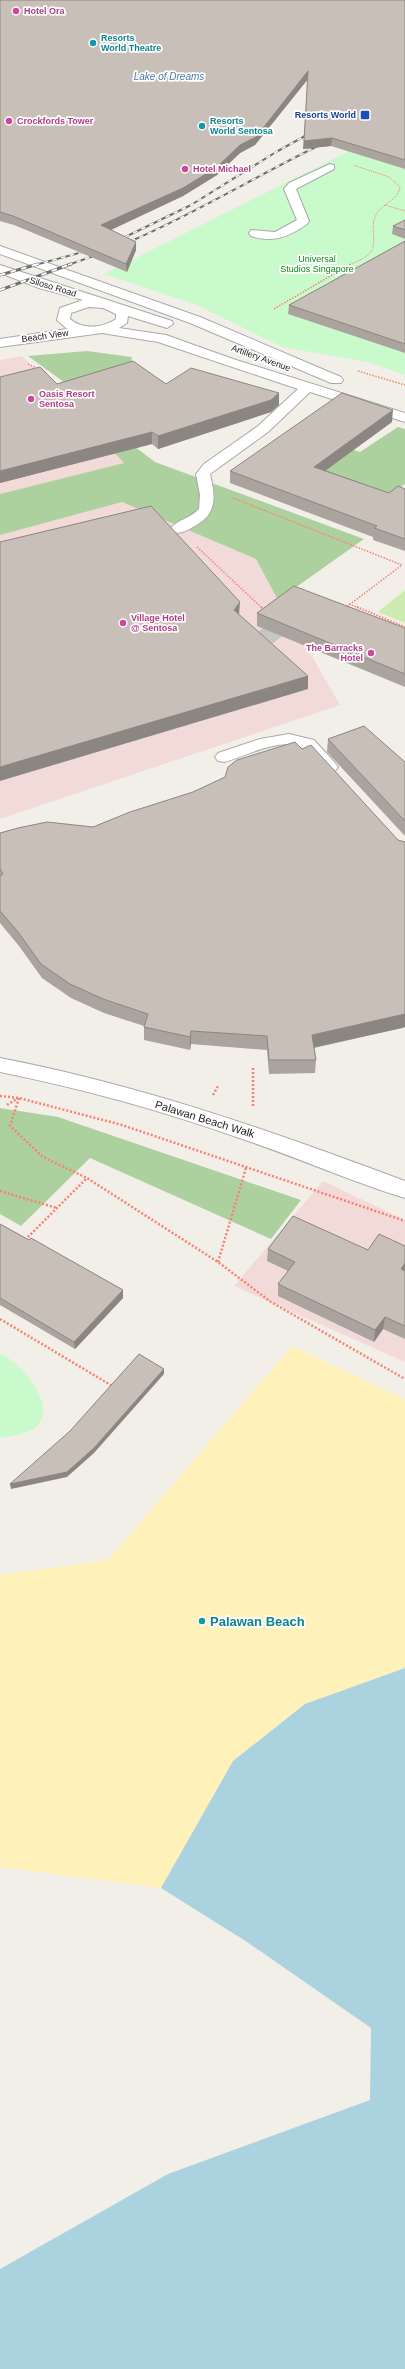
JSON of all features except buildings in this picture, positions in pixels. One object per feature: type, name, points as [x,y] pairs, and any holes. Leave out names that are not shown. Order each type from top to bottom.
[{"type":"street","points":[[255,233],[264,237],[276,236],[286,233],[302,220],[290,189],[293,185],[330,167]]},
{"type":"street","points":[[0,250],[195,320],[278,357],[336,380]]},
{"type":"street","name":"Siloso Road","points":[[0,269],[43,285],[112,306]]},
{"type":"street","name":"Siloso Road","points":[[0,282],[43,298]]},
{"type":"street","name":"Artillery Avenue","points":[[350,384],[313,376],[282,366],[112,306],[88,303],[62,312],[73,327],[151,335],[405,418]]},
{"type":"street","points":[[97,329],[118,324],[122,320],[122,312],[112,306]]},
{"type":"street","name":"Beach View","points":[[0,337],[37,331],[62,312]]},
{"type":"street","name":"Beach View","points":[[0,343],[97,329]]},
{"type":"street","points":[[178,529],[205,513],[209,507],[210,500],[203,474],[209,467],[263,429],[308,387]]},
{"type":"street","points":[[224,757],[275,740],[291,740],[308,744],[340,779]]},
{"type":"street","name":"Palawan Beach Walk","points":[[0,1065],[63,1077],[202,1116],[405,1190]]},
{"type":"path","points":[[274,309],[369,254],[375,240],[372,226],[376,213],[400,192],[400,186],[396,181],[348,163]]},
{"type":"path","points":[[385,205],[405,210]]},
{"type":"path","points":[[34,365],[40,370]]},
{"type":"path","points":[[206,487],[405,566]]},
{"type":"path","points":[[178,529],[267,612]]},
{"type":"path","points":[[339,612],[402,565]]},
{"type":"path","points":[[349,604],[405,627]]},
{"type":"path","points":[[253,1068],[253,1111]]},
{"type":"path","points":[[0,1096],[19,1098],[122,1125],[405,1222]]},
{"type":"path","points":[[19,1098],[10,1126],[43,1157],[87,1178],[218,1262],[271,1302],[405,1379]]},
{"type":"path","points":[[218,1262],[246,1168]]},
{"type":"path","points":[[23,1242],[87,1178]]},
{"type":"path","points":[[0,1191],[57,1208]]},
{"type":"path","points":[[0,1319],[115,1387]]},
{"type":"shaded area","points":[[22,356],[125,463],[0,494],[0,360]]},
{"type":"shaded area","name":"Village Hotel @ Sentosa","points":[[122,502],[256,559],[340,705],[0,819],[0,533]]},
{"type":"shaded area","points":[[323,1181],[405,1220],[405,1362],[234,1286]]},
{"type":"green space","name":"Universal Studios Singapore","points":[[405,119],[405,375],[368,362],[282,347],[197,305],[104,274],[335,158]]},
{"type":"green space","points":[[87,351],[132,357],[130,369],[72,388],[28,356]]},
{"type":"green space","points":[[398,427],[405,429],[405,484],[384,500],[285,464],[320,439],[360,452]]},
{"type":"green space","points":[[131,444],[155,462],[364,539],[278,600],[256,559],[122,502],[0,535],[0,494],[124,463],[111,449]]},
{"type":"green space","points":[[405,590],[405,623],[378,612]]},
{"type":"green space","points":[[0,1108],[58,1117],[301,1200],[271,1239],[90,1158],[21,1226],[0,1214]]},
{"type":"green space","points":[[0,1354],[9,1358],[27,1375],[40,1397],[43,1408],[42,1418],[36,1427],[19,1434],[0,1438]]},
{"type":"sand","name":"Palawan Beach","points":[[292,1346],[405,1399],[405,1668],[305,1704],[233,1761],[161,1888],[0,1867],[0,1575],[108,1560]]},
{"type":"water","points":[[405,1668],[405,2369],[0,2369],[0,2269],[168,2174],[370,2100],[371,2028],[247,1942],[161,1888],[233,1761],[305,1704]]},
{"type":"tunnel","points":[[242,655],[294,616],[296,617]]},
{"type":"railway","points":[[117,241],[191,205],[276,152],[314,131]]},
{"type":"railway","points":[[131,241],[204,206],[324,143]]},
{"type":"railway","points":[[35,265],[90,250]]},
{"type":"railway","points":[[68,265],[102,253]]},
{"type":"railway","points":[[0,275],[38,264]]},
{"type":"railway","points":[[0,290],[71,264]]},
{"type":"place","name":"Hotel Ora","points":[[16,11]]},
{"type":"place","name":"Resorts World Theatre","points":[[93,43]]},
{"type":"place","name":"Resorts World","points":[[365,115]]},
{"type":"place","name":"Crockfords Tower","points":[[9,121]]},
{"type":"place","name":"Resorts World Sentosa","points":[[202,126]]},
{"type":"place","name":"Hotel Michael","points":[[185,169]]},
{"type":"place","name":"Oasis Resort Sentosa","points":[[31,399]]},
{"type":"place","name":"Village Hotel @ Sentosa","points":[[123,623]]},
{"type":"place","name":"The Barracks Hotel","points":[[371,653]]},
{"type":"place","name":"Palawan Beach","points":[[202,1621]]},
{"type":"water label","name":"Lake of Dreams","points":[[169,76]]}]
